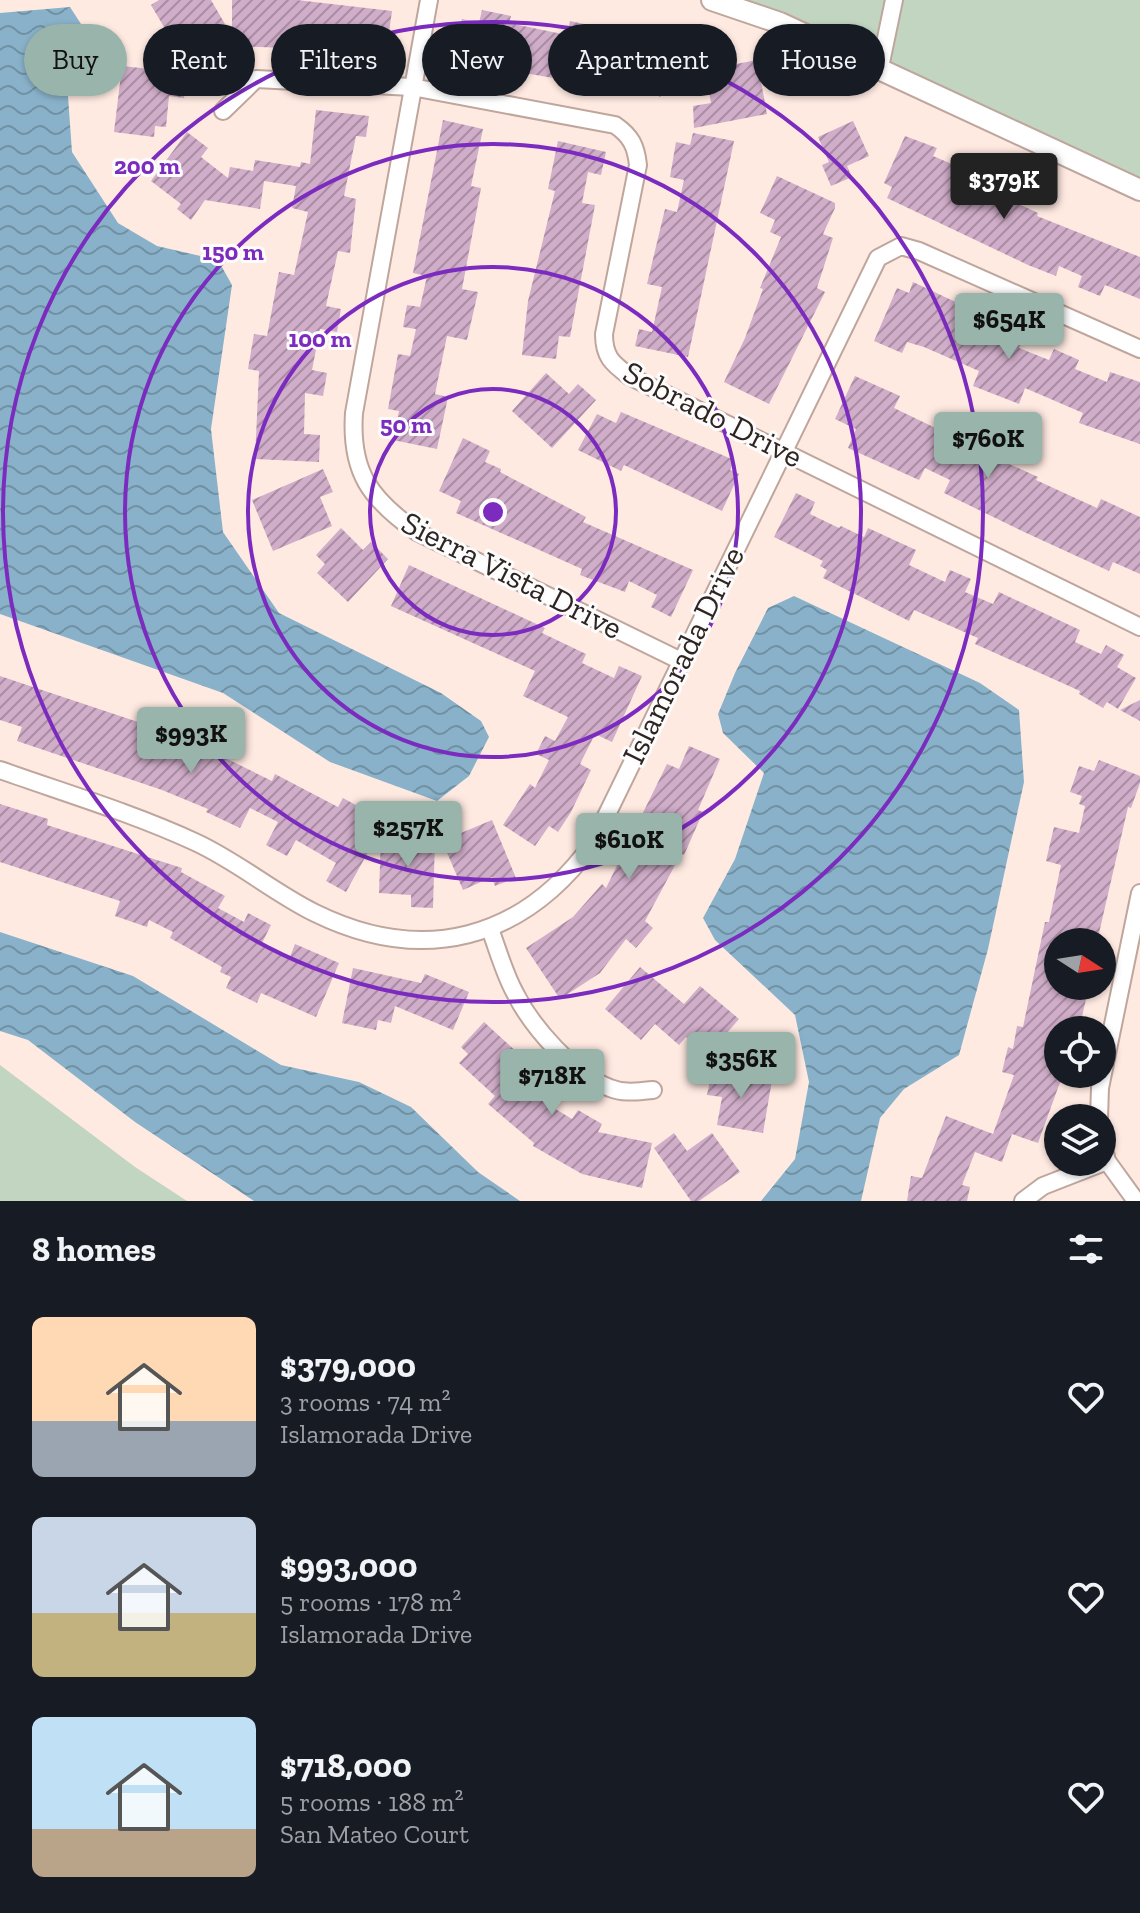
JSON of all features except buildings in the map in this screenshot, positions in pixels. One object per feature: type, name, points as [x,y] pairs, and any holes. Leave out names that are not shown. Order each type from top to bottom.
[{"type":"street","name":"Sierra Vista Drive","points":[[429,0],[354,413],[352,438],[356,462],[369,489],[388,512],[417,532],[679,660]]},
{"type":"street","points":[[712,0],[782,24]]},
{"type":"street","points":[[885,43],[894,0]]},
{"type":"street","points":[[885,75],[1140,190]]},
{"type":"street","points":[[223,111],[256,79],[412,87]]},
{"type":"street","name":"Sobrado Drive","points":[[412,87],[600,120],[628,134],[636,148],[638,165],[604,334],[604,351],[611,363],[629,376],[1140,627]]},
{"type":"street","name":"Islamorada Drive","points":[[0,770],[198,843],[313,912],[353,930],[395,941],[436,942],[490,929],[547,895],[575,868],[593,843],[679,660],[878,258],[901,246],[919,251],[1140,349]]},
{"type":"street","points":[[1099,1104],[1100,1088],[1140,893]]},
{"type":"street","points":[[490,929],[514,993],[542,1035],[572,1063],[608,1088],[629,1093],[653,1090]]},
{"type":"street","points":[[1116,1173],[1136,1201]]},
{"type":"street","points":[[1023,1201],[1043,1186],[1069,1176]]},
{"type":"green space","points":[[712,0],[1140,0],[1140,190],[885,77],[885,24],[766,24]]},
{"type":"green space","points":[[0,1065],[135,1167],[187,1201],[0,1201]]},
{"type":"water","points":[[70,7],[81,24],[24,24],[24,96],[68,96],[72,152],[118,223],[157,246],[218,260],[232,285],[211,429],[223,532],[279,613],[441,693],[481,721],[489,737],[469,776],[437,801],[330,762],[223,693],[0,614],[0,13]]},
{"type":"water","points":[[794,596],[980,683],[1019,710],[1024,782],[988,949],[959,1055],[904,1089],[880,1118],[861,1201],[761,1201],[795,1159],[809,1082],[795,1015],[715,940],[703,918],[735,859],[764,773],[723,733],[718,714],[768,608]]},
{"type":"water","points":[[0,932],[133,976],[281,1065],[359,1082],[411,1107],[478,1172],[520,1201],[254,1201],[135,1122],[28,1040],[0,1031]]}]
